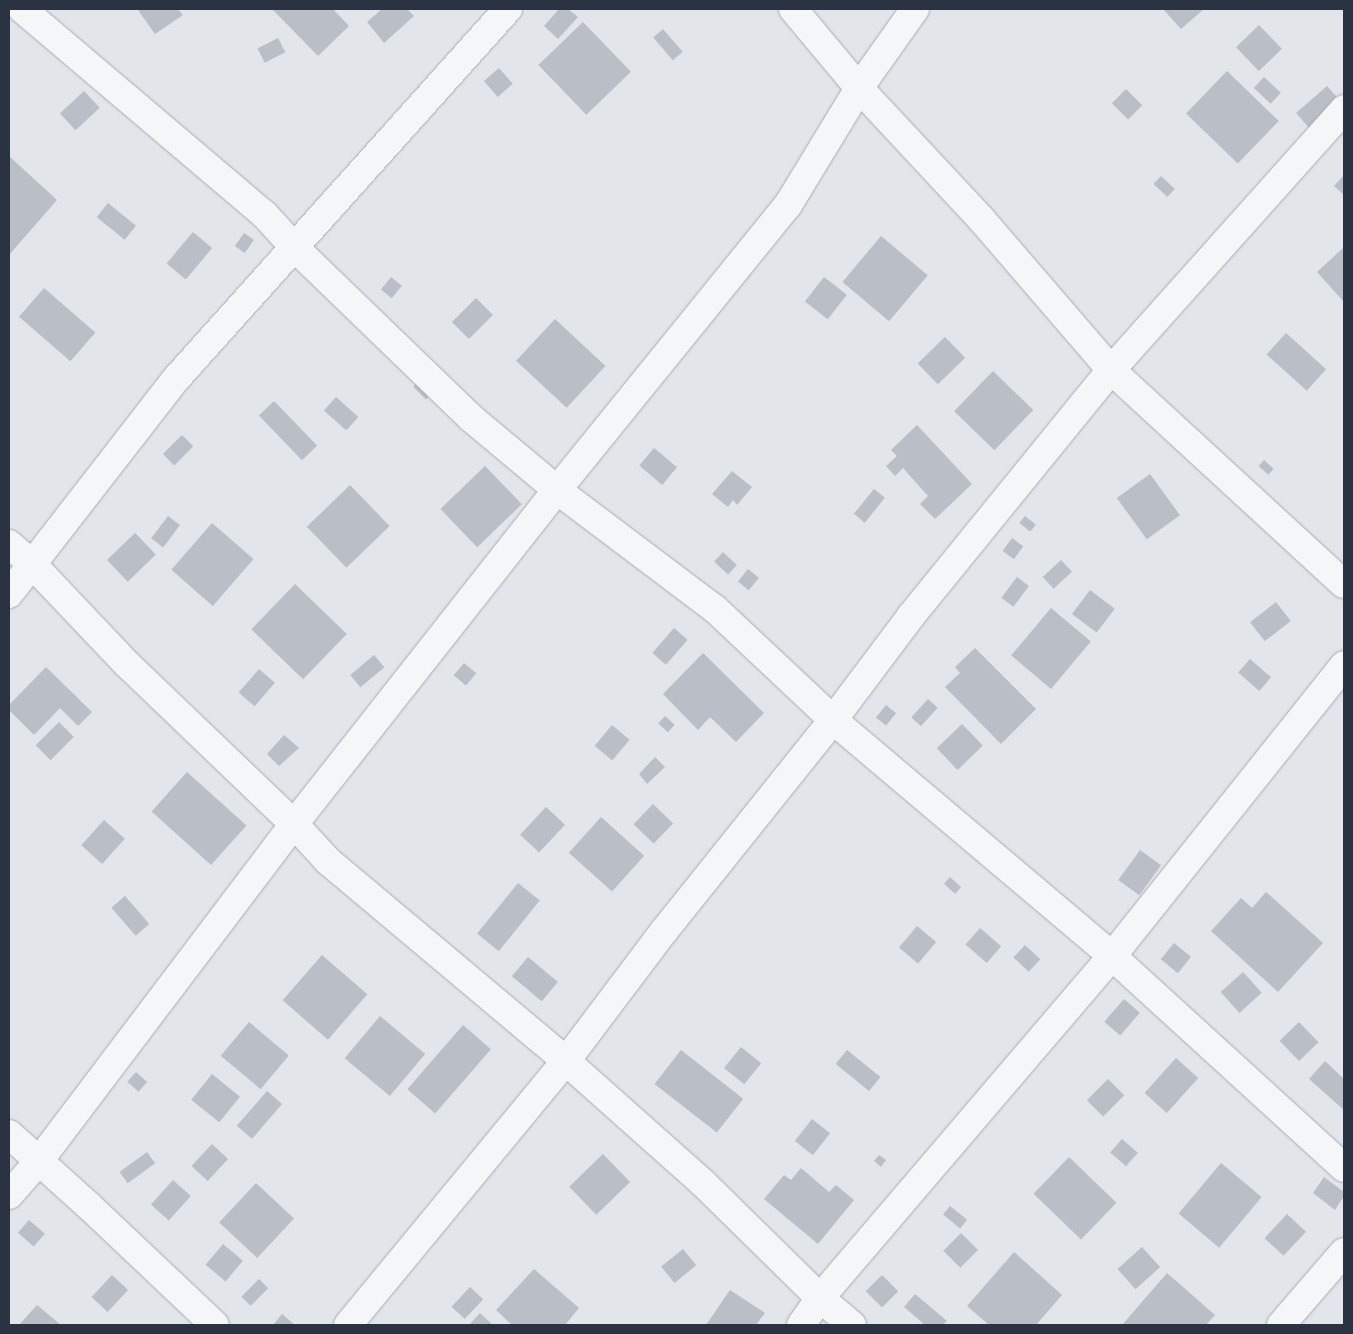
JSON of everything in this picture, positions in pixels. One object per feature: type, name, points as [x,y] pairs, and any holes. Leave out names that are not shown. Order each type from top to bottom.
[{"type":"street","points":[[22,9],[264,214],[294,247],[471,418],[557,490],[715,609],[833,720],[1112,956],[1344,1168]]},
{"type":"street","points":[[9,594],[175,380],[508,9]]},
{"type":"street","points":[[794,9],[858,88],[982,220],[1111,370],[1344,584]]},
{"type":"street","points":[[9,1195],[40,1161],[294,824],[557,490],[788,205],[858,88],[916,9]]},
{"type":"street","points":[[348,1325],[566,1061],[664,931],[833,720],[911,616],[1111,370],[1344,109]]},
{"type":"street","points":[[9,544],[32,564],[128,665],[294,824],[328,861],[566,1061],[703,1183],[820,1298],[852,1325]]},
{"type":"street","points":[[801,1325],[820,1298],[1112,956],[1344,665]]},
{"type":"street","points":[[9,1134],[215,1325]]},
{"type":"street","points":[[1281,1325],[1344,1252]]},
{"type":"building","points":[[178,9],[183,15],[155,34],[138,10]]},
{"type":"building","points":[[272,9],[333,9],[349,26],[318,56]]},
{"type":"building","points":[[382,9],[407,9],[414,16],[384,43],[367,22]]},
{"type":"building","points":[[559,9],[568,9],[578,17],[558,39],[544,26]]},
{"type":"building","points":[[1163,9],[1204,9],[1181,29]]},
{"type":"building","points":[[583,22],[631,72],[586,115],[538,65]]},
{"type":"building","points":[[1259,25],[1282,49],[1259,71],[1236,47]]},
{"type":"building","points":[[663,29],[683,52],[673,60],[653,38]]},
{"type":"building","points":[[278,38],[285,52],[265,63],[258,48]]},
{"type":"building","points":[[499,68],[513,84],[498,97],[484,81]]},
{"type":"building","points":[[1227,71],[1279,121],[1238,163],[1186,113]]},
{"type":"building","points":[[1264,77],[1281,93],[1271,104],[1254,88]]},
{"type":"building","points":[[1327,86],[1341,102],[1310,129],[1296,113]]},
{"type":"building","points":[[1126,89],[1142,105],[1128,119],[1112,103]]},
{"type":"building","points":[[84,91],[100,108],[76,130],[60,114]]},
{"type":"building","points":[[9,156],[57,200],[9,255]]},
{"type":"building","points":[[1344,175],[1344,195],[1334,186]]},
{"type":"building","points":[[1161,176],[1175,189],[1167,197],[1153,184]]},
{"type":"building","points":[[108,203],[136,226],[125,240],[97,217]]},
{"type":"building","points":[[193,232],[212,248],[186,279],[167,263]]},
{"type":"building","points":[[244,233],[254,240],[245,253],[235,246]]},
{"type":"building","points":[[881,236],[928,275],[889,321],[842,282]]},
{"type":"building","points":[[1344,247],[1344,302],[1317,272]]},
{"type":"building","points":[[391,277],[402,286],[392,298],[381,289]]},
{"type":"building","points":[[824,277],[847,295],[828,319],[805,301]]},
{"type":"building","points":[[44,288],[95,333],[70,361],[19,317]]},
{"type":"building","points":[[476,298],[493,315],[469,339],[452,322]]},
{"type":"building","points":[[555,319],[605,366],[567,408],[516,361]]},
{"type":"building","points":[[1286,333],[1326,369],[1307,391],[1267,355]]},
{"type":"building","points":[[945,337],[965,358],[938,384],[918,363]]},
{"type":"building","points":[[993,371],[1033,410],[994,450],[954,411]]},
{"type":"building","points":[[421,379],[434,392],[426,400],[413,387]]},
{"type":"building","points":[[336,397],[358,417],[346,430],[324,410]]},
{"type":"building","points":[[274,401],[317,446],[302,460],[259,416]]},
{"type":"building","points":[[917,425],[972,484],[935,519],[920,504],[928,496],[903,468],[895,476],[886,466],[897,456],[891,450]]},
{"type":"building","points":[[182,435],[193,446],[174,465],[163,454]]},
{"type":"building","points":[[654,448],[677,467],[662,485],[639,466]]},
{"type":"building","points":[[1264,460],[1274,469],[1268,475],[1259,466]]},
{"type":"building","points":[[485,466],[522,504],[477,547],[440,509]]},
{"type":"building","points":[[732,471],[752,487],[737,505],[733,500],[728,507],[712,494]]},
{"type":"building","points":[[1150,474],[1180,515],[1147,539],[1117,498]]},
{"type":"building","points":[[350,485],[390,526],[346,568],[307,527]]},
{"type":"building","points":[[874,489],[885,498],[865,523],[854,514]]},
{"type":"building","points":[[168,516],[180,525],[163,547],[151,538]]},
{"type":"building","points":[[1025,516],[1036,525],[1030,532],[1019,523]]},
{"type":"building","points":[[212,523],[254,559],[213,606],[171,570]]},
{"type":"building","points":[[135,533],[156,555],[128,582],[107,560]]},
{"type":"building","points":[[1012,538],[1023,546],[1014,559],[1003,551]]},
{"type":"building","points":[[723,552],[737,565],[728,574],[714,562]]},
{"type":"building","points":[[1061,560],[1072,572],[1054,589],[1043,577]]},
{"type":"building","points":[[748,569],[759,578],[749,590],[738,581]]},
{"type":"building","points":[[1017,577],[1029,586],[1013,607],[1001,598]]},
{"type":"building","points":[[295,584],[347,634],[303,679],[251,629]]},
{"type":"building","points":[[1090,590],[1115,609],[1097,633],[1072,614]]},
{"type":"building","points":[[1276,602],[1291,621],[1265,641],[1250,622]]},
{"type":"building","points":[[1051,608],[1091,641],[1051,689],[1011,655]]},
{"type":"building","points":[[674,628],[688,640],[666,665],[652,653]]},
{"type":"building","points":[[975,648],[1036,709],[1001,744],[945,687],[960,673],[955,667]]},
{"type":"building","points":[[703,653],[764,713],[736,742],[710,717],[698,730],[663,694]]},
{"type":"building","points":[[374,655],[384,667],[361,687],[350,675]]},
{"type":"building","points":[[1250,659],[1271,677],[1259,691],[1238,673]]},
{"type":"building","points":[[464,663],[476,673],[466,686],[454,675]]},
{"type":"building","points":[[46,667],[92,712],[78,726],[60,708],[34,735],[9,710],[9,705]]},
{"type":"building","points":[[259,669],[275,683],[255,706],[239,692]]},
{"type":"building","points":[[928,699],[938,708],[921,726],[911,718]]},
{"type":"building","points":[[886,705],[896,713],[886,726],[876,717]]},
{"type":"building","points":[[665,716],[675,725],[668,732],[658,723]]},
{"type":"building","points":[[59,722],[74,737],[51,760],[36,745]]},
{"type":"building","points":[[962,724],[983,746],[958,770],[937,748]]},
{"type":"building","points":[[612,725],[630,740],[612,760],[595,746]]},
{"type":"building","points":[[284,735],[299,748],[279,766],[267,754]]},
{"type":"building","points":[[655,757],[665,767],[647,784],[639,774]]},
{"type":"building","points":[[187,772],[246,826],[211,865],[152,811]]},
{"type":"building","points":[[653,804],[673,823],[654,844],[634,824]]},
{"type":"building","points":[[546,807],[565,825],[539,853],[520,835]]},
{"type":"building","points":[[601,817],[644,856],[612,891],[569,853]]},
{"type":"building","points":[[104,820],[125,839],[102,864],[81,845]]},
{"type":"building","points":[[1140,850],[1161,865],[1139,895],[1118,880]]},
{"type":"building","points":[[950,877],[961,887],[955,894],[944,884]]},
{"type":"building","points":[[518,883],[540,901],[499,951],[477,934]]},
{"type":"building","points":[[1266,892],[1323,943],[1278,992],[1211,931],[1241,898],[1252,908]]},
{"type":"building","points":[[125,896],[149,924],[136,936],[111,908]]},
{"type":"building","points":[[917,926],[936,942],[918,964],[899,947]]},
{"type":"building","points":[[980,928],[1001,946],[987,963],[966,945]]},
{"type":"building","points":[[1174,943],[1191,957],[1178,973],[1161,959]]},
{"type":"building","points":[[1025,945],[1040,959],[1029,972],[1013,957]]},
{"type":"building","points":[[322,955],[367,994],[328,1040],[283,1000]]},
{"type":"building","points":[[528,957],[558,982],[542,1001],[512,976]]},
{"type":"building","points":[[1243,972],[1262,993],[1239,1013],[1221,992]]},
{"type":"building","points":[[1124,999],[1140,1013],[1120,1035],[1104,1022]]},
{"type":"building","points":[[380,1016],[425,1054],[390,1096],[345,1058]]},
{"type":"building","points":[[249,1022],[289,1055],[261,1089],[221,1056]]},
{"type":"building","points":[[1299,1022],[1318,1042],[1299,1061],[1280,1041]]},
{"type":"building","points":[[463,1025],[491,1049],[435,1113],[407,1089]]},
{"type":"building","points":[[741,1047],[761,1063],[744,1084],[724,1068]]},
{"type":"building","points":[[681,1050],[743,1099],[717,1133],[655,1084]]},
{"type":"building","points":[[847,1050],[880,1077],[869,1091],[836,1064]]},
{"type":"building","points":[[1176,1058],[1198,1078],[1167,1113],[1145,1093]]},
{"type":"building","points":[[1325,1061],[1344,1079],[1344,1110],[1309,1079]]},
{"type":"building","points":[[136,1072],[147,1082],[138,1092],[127,1082]]},
{"type":"building","points":[[212,1074],[240,1097],[219,1122],[191,1100]]},
{"type":"building","points":[[1108,1079],[1124,1095],[1103,1116],[1087,1100]]},
{"type":"building","points":[[267,1091],[282,1104],[252,1139],[237,1126]]},
{"type":"building","points":[[812,1119],[830,1133],[813,1155],[795,1141]]},
{"type":"building","points":[[1122,1139],[1138,1153],[1126,1166],[1110,1153]]},
{"type":"building","points":[[212,1144],[228,1159],[208,1181],[192,1166]]},
{"type":"building","points":[[147,1152],[155,1163],[128,1183],[119,1172]]},
{"type":"building","points":[[603,1154],[630,1182],[596,1215],[569,1187]]},
{"type":"building","points":[[879,1155],[886,1160],[881,1167],[874,1161]]},
{"type":"building","points":[[1069,1157],[1116,1203],[1081,1240],[1034,1194]]},
{"type":"building","points":[[1221,1163],[1262,1197],[1219,1248],[1179,1214]]},
{"type":"building","points":[[801,1168],[829,1192],[836,1185],[854,1200],[818,1244],[764,1199],[784,1175],[791,1180]]},
{"type":"building","points":[[1324,1177],[1344,1192],[1344,1196],[1335,1210],[1313,1193]]},
{"type":"building","points":[[173,1180],[191,1196],[169,1221],[151,1205]]},
{"type":"building","points":[[256,1183],[294,1218],[257,1258],[219,1222]]},
{"type":"building","points":[[950,1206],[967,1220],[960,1228],[943,1215]]},
{"type":"building","points":[[1287,1214],[1306,1232],[1284,1256],[1264,1238]]},
{"type":"building","points":[[29,1220],[45,1234],[34,1247],[18,1233]]},
{"type":"building","points":[[961,1233],[978,1250],[960,1268],[943,1251]]},
{"type":"building","points":[[223,1244],[243,1261],[226,1281],[206,1265]]},
{"type":"building","points":[[1142,1247],[1160,1267],[1136,1289],[1117,1269]]},
{"type":"building","points":[[683,1249],[696,1265],[674,1283],[661,1267]]},
{"type":"building","points":[[1014,1252],[1062,1295],[1036,1325],[989,1325],[967,1306]]},
{"type":"building","points":[[534,1269],[579,1308],[565,1325],[512,1325],[496,1310]]},
{"type":"building","points":[[1167,1273],[1215,1315],[1206,1325],[1122,1325]]},
{"type":"building","points":[[112,1275],[128,1290],[108,1312],[92,1297]]},
{"type":"building","points":[[882,1275],[898,1291],[882,1308],[866,1291]]},
{"type":"building","points":[[259,1279],[268,1288],[251,1306],[241,1297]]},
{"type":"building","points":[[470,1287],[483,1299],[465,1319],[452,1307]]},
{"type":"building","points":[[730,1290],[765,1313],[756,1325],[706,1325]]},
{"type":"building","points":[[915,1294],[947,1321],[943,1325],[925,1325],[904,1307]]},
{"type":"building","points":[[37,1305],[61,1325],[19,1325]]},
{"type":"building","points":[[480,1313],[493,1325],[469,1325]]},
{"type":"building","points":[[282,1314],[295,1325],[273,1325]]}]
